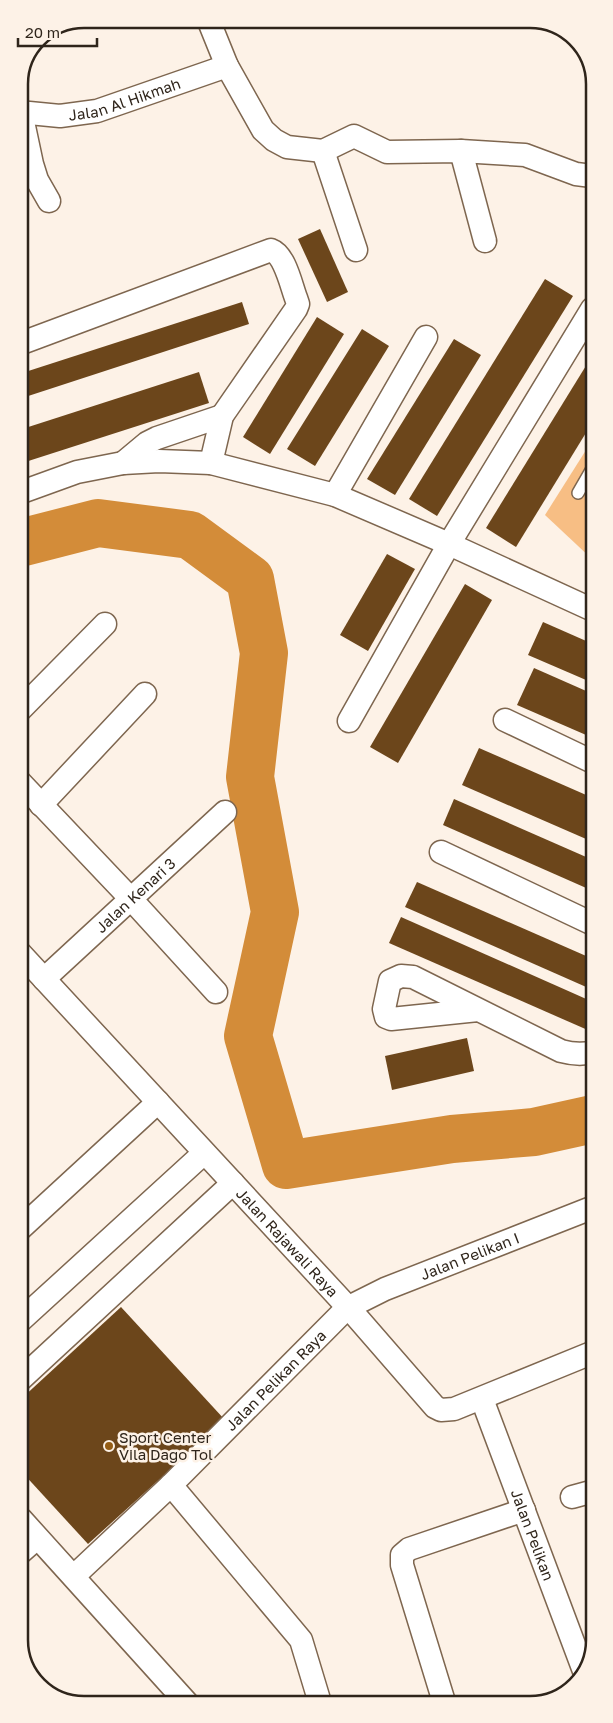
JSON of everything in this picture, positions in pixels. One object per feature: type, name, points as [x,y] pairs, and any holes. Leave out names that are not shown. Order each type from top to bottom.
[{"type":"street","points":[[212,28],[227,66],[263,130],[274,140],[287,147],[323,151],[354,136],[387,152],[461,151],[526,155],[576,174],[586,175]]},
{"type":"street","name":"Jalan Al Hikmah","points":[[28,113],[60,116],[97,111],[227,66]]},
{"type":"street","points":[[28,147],[37,180],[49,201]]},
{"type":"street","points":[[323,151],[356,250]]},
{"type":"street","points":[[461,151],[486,241]]},
{"type":"street","points":[[28,341],[271,250],[277,252],[282,259],[296,298],[296,309],[222,416],[211,463]]},
{"type":"street","points":[[349,721],[449,544],[586,319]]},
{"type":"street","points":[[335,495],[426,336]]},
{"type":"street","points":[[123,463],[147,443],[157,438],[222,416]]},
{"type":"street","points":[[28,490],[77,472],[123,463],[159,461],[211,463],[335,495],[449,544],[586,607]]},
{"type":"street","points":[[28,702],[105,624]]},
{"type":"street","points":[[41,805],[145,694]]},
{"type":"street","points":[[505,720],[586,759]]},
{"type":"street","points":[[28,791],[216,992]]},
{"type":"street","name":"Jalan Kenari 3","points":[[44,979],[225,812]]},
{"type":"street","points":[[441,852],[586,921]]},
{"type":"street","name":"Jalan Rajawali Raya","points":[[28,962],[233,1183],[435,1407],[447,1411],[482,1399],[586,1355]]},
{"type":"street","points":[[478,1010],[560,1051],[586,1054]]},
{"type":"street","points":[[28,1222],[158,1102]]},
{"type":"street","points":[[28,1314],[204,1153]]},
{"type":"street","points":[[28,1373],[233,1183]]},
{"type":"street","name":"Jalan Pelikan I","points":[[347,1308],[385,1289],[586,1210]]},
{"type":"street","name":"Jalan Pelikan Raya","points":[[74,1576],[171,1485],[347,1308]]},
{"type":"street","name":"Jalan Pelikan","points":[[482,1399],[581,1662]]},
{"type":"street","points":[[171,1485],[301,1640],[318,1696]]},
{"type":"street","points":[[572,1497],[586,1493]]},
{"type":"street","points":[[442,1696],[402,1564],[402,1556],[409,1549],[524,1510]]},
{"type":"street","points":[[29,1545],[74,1576],[180,1695]]},
{"type":"lane","points":[[578,493],[586,478]]},
{"type":"shaded area","points":[[586,450],[586,553],[545,515]]},
{"type":"building","points":[[320,229],[348,292],[327,302],[298,239]]},
{"type":"building","points":[[545,279],[573,296],[437,516],[409,499]]},
{"type":"building","points":[[242,302],[249,324],[28,396],[28,371]]},
{"type":"building","points":[[317,317],[344,334],[270,454],[243,437]]},
{"type":"building","points":[[362,329],[389,346],[315,466],[287,449]]},
{"type":"building","points":[[454,339],[481,355],[395,495],[367,479]]},
{"type":"building","points":[[586,366],[586,433],[516,547],[486,528]]},
{"type":"building","points":[[199,372],[209,403],[28,461],[28,427]]},
{"type":"building","points":[[387,554],[415,569],[368,651],[340,635]]},
{"type":"building","points":[[465,584],[492,600],[398,763],[370,747]]},
{"type":"building","points":[[543,622],[586,641],[586,680],[528,655]]},
{"type":"building","points":[[534,668],[586,691],[586,735],[517,705]]},
{"type":"building","points":[[479,748],[586,795],[586,839],[462,785]]},
{"type":"building","points":[[454,799],[586,857],[586,888],[443,825]]},
{"type":"building","points":[[417,882],[586,956],[586,987],[405,907]]},
{"type":"building","points":[[401,917],[586,999],[586,1029],[389,943]]},
{"type":"building","points":[[467,1038],[474,1071],[392,1090],[385,1056]]},
{"type":"building","name":"Sport Center Vila Dago Tol","points":[[121,1307],[225,1420],[88,1544],[28,1479],[28,1393]]},
{"type":"waterway","points":[[28,541],[98,523],[190,535],[250,579],[264,653],[250,777],[275,912],[248,1036],[286,1165],[452,1139],[534,1132],[586,1121]]},
{"type":"place","name":"Sport Center Vila Dago Tol","points":[[109,1446]]}]
